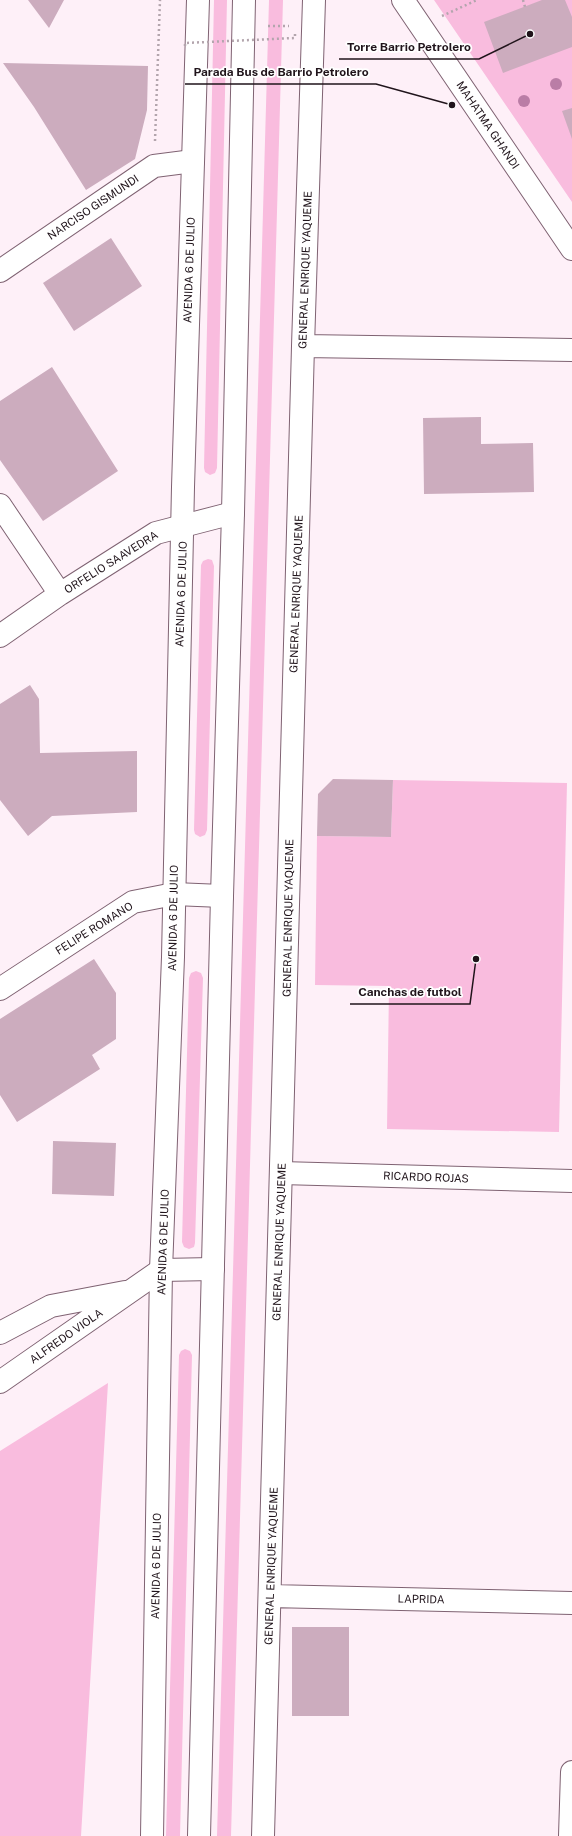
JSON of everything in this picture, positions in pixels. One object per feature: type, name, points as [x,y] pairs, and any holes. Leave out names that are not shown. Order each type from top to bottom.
[{"type":"street","name":"AVENIDA 6 DE JULIO","points":[[152,1836],[161,1270],[174,894],[198,0]]},
{"type":"street","points":[[199,1836],[233,513],[244,0]]},
{"type":"street","name":"GENERAL ENRIQUE YAQUEME","points":[[264,1836],[303,346],[314,0]]},
{"type":"street","name":"MAHATMA GHANDI","points":[[403,0],[572,249]]},
{"type":"street","name":"NARCISO GISMUNDI","points":[[0,271],[154,166],[193,161]]},
{"type":"street","points":[[303,346],[572,350]]},
{"type":"street","points":[[0,505],[60,594]]},
{"type":"street","name":"ORFELIO SAAVEDRA","points":[[0,636],[60,594],[156,533],[233,513]]},
{"type":"street","name":"FELIPE ROMANO","points":[[0,989],[133,902],[174,894],[222,896]]},
{"type":"street","name":"RICARDO ROJAS","points":[[281,1169],[572,1174]]},
{"type":"street","name":"RICARDO ROJAS","points":[[281,1169],[572,1181]]},
{"type":"street","points":[[161,1270],[214,1269]]},
{"type":"street","name":"ALFREDO VIOLA","points":[[0,1382],[161,1270]]},
{"type":"street","name":"ALFREDO VIOLA","points":[[0,1334],[51,1306],[132,1290]]},
{"type":"street","name":"LAPRIDA","points":[[270,1596],[572,1603]]},
{"type":"street","points":[[570,1836],[572,1772]]},
{"type":"path","points":[[154,166],[160,0]]},
{"type":"path","points":[[442,16],[477,0]]},
{"type":"path","points":[[523,0],[525,7]]},
{"type":"path","points":[[185,46],[185,43],[295,38],[295,32]]},
{"type":"shaded area","points":[[214,0],[227,0],[217,468],[215,473],[210,475],[205,472],[204,468]]},
{"type":"shaded area","points":[[269,0],[283,0],[231,1836],[217,1836]]},
{"type":"shaded area","points":[[434,0],[572,0],[572,202]]},
{"type":"shaded area","points":[[208,559],[212,560],[214,566],[207,830],[205,835],[200,837],[195,834],[194,830],[201,565],[203,561]]},
{"type":"shaded area","points":[[393,780],[567,783],[559,1132],[387,1129],[389,986],[315,985],[317,836],[391,837]]},
{"type":"shaded area","points":[[196,971],[201,973],[203,978],[195,1243],[194,1247],[189,1249],[184,1247],[182,1242],[189,978],[191,973]]},
{"type":"shaded area","points":[[185,1349],[190,1351],[192,1355],[180,1836],[166,1836],[179,1355],[181,1351]]},
{"type":"shaded area","points":[[108,1383],[81,1836],[0,1836],[0,1451]]},
{"type":"building","points":[[28,0],[64,0],[49,28]]},
{"type":"building","points":[[542,0],[565,0],[572,17],[572,47],[503,73],[484,22]]},
{"type":"building","points":[[3,63],[148,66],[147,110],[135,159],[86,190],[34,107]]},
{"type":"building","points":[[572,108],[572,139],[562,111]]},
{"type":"building","points":[[111,238],[142,286],[74,331],[43,283]]},
{"type":"building","points":[[52,367],[118,471],[43,521],[0,460],[0,401]]},
{"type":"building","points":[[481,417],[481,444],[533,443],[534,492],[424,494],[423,418]]},
{"type":"building","points":[[30,685],[39,699],[40,753],[137,751],[137,812],[52,816],[28,836],[0,800],[0,704]]},
{"type":"building","points":[[333,779],[393,780],[391,837],[317,836],[318,794]]},
{"type":"building","points":[[94,959],[116,993],[116,1039],[92,1055],[100,1069],[17,1122],[0,1095],[0,1019]]},
{"type":"building","points":[[53,1141],[116,1143],[114,1196],[52,1194]]},
{"type":"building","points":[[292,1627],[349,1627],[349,1716],[292,1716]]},
{"type":"place","name":"Torre Barrio Petrolero","points":[[530,34]]},
{"type":"place","name":"Parada Bus de Barrio Petrolero","points":[[452,105]]},
{"type":"place","name":"Canchas de futbol","points":[[476,959]]}]
